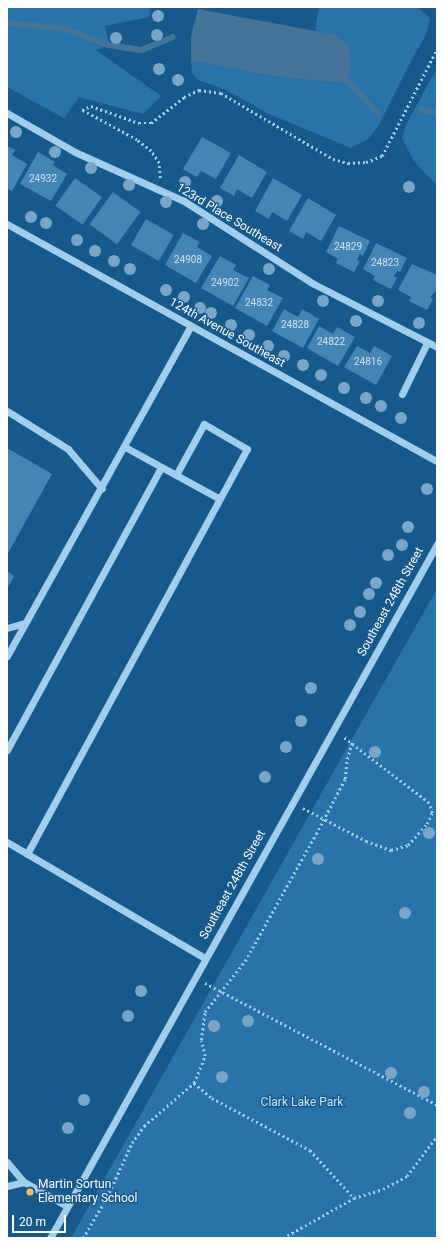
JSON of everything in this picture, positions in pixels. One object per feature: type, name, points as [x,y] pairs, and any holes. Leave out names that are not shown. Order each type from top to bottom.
[{"type":"street","name":"123rd Place Southeast","points":[[7,113],[75,152],[160,190],[213,218],[314,284],[437,347]]},
{"type":"street","name":"124th Avenue Southeast","points":[[7,224],[437,462]]},
{"type":"street","points":[[7,656],[102,489],[191,326]]},
{"type":"street","points":[[402,394],[427,343]]},
{"type":"street","points":[[7,411],[68,449],[102,489]]},
{"type":"street","points":[[27,854],[247,448],[204,424],[176,475]]},
{"type":"street","points":[[125,447],[220,499]]},
{"type":"street","points":[[7,750],[161,467]]},
{"type":"street","name":"Southeast 248th Street","points":[[50,1238],[194,977],[437,544]]},
{"type":"street","points":[[7,628],[25,623]]},
{"type":"street","points":[[7,842],[205,958]]},
{"type":"street","points":[[7,1162],[24,1182],[67,1206]]},
{"type":"street","points":[[7,1186],[24,1182]]},
{"type":"path","points":[[160,190],[159,163],[151,151],[137,140],[82,110],[91,106],[124,119],[151,123],[184,97],[199,90],[221,93],[333,158],[348,163],[366,162],[382,156],[437,49]]},
{"type":"path","points":[[292,802],[366,841],[391,850],[408,845],[417,838],[432,813],[429,803],[352,742],[332,730]]},
{"type":"path","points":[[83,1238],[107,1197],[132,1143],[144,1126],[194,1083],[202,1068],[205,1056],[202,1040],[202,1022],[205,1012],[245,961],[324,819],[345,779],[347,759],[352,742]]},
{"type":"path","points":[[194,977],[401,1088],[437,1105]]},
{"type":"path","points":[[194,1083],[212,1098],[310,1150],[354,1198]]},
{"type":"path","points":[[283,1238],[354,1198],[383,1189],[407,1176],[437,1136]]},
{"type":"green space","points":[[7,7],[150,7],[149,17],[105,26],[109,45],[96,50],[161,96],[143,114],[79,97],[64,118],[7,87]]},
{"type":"green space","points":[[319,7],[417,7],[430,18],[426,35],[413,57],[379,125],[368,139],[351,148],[269,114],[224,89],[198,80],[192,73],[191,61],[278,77],[341,83],[336,35],[315,32]]},
{"type":"green space","points":[[437,68],[437,186],[414,161],[402,138],[406,125]]},
{"type":"green space","name":"Clark Lake Park","points":[[437,589],[437,1238],[71,1238],[357,730]]},
{"type":"shaded area","points":[[198,9],[336,35],[348,45],[352,65],[347,78],[341,83],[278,77],[191,61],[191,36]]},
{"type":"building","points":[[202,137],[231,153],[216,179],[201,171],[197,177],[183,169]]},
{"type":"building","points":[[7,146],[15,150],[12,155],[27,164],[12,191],[7,189]]},
{"type":"building","points":[[38,152],[55,162],[53,165],[67,174],[51,201],[20,184]]},
{"type":"building","points":[[239,155],[267,172],[252,198],[237,189],[234,196],[220,188]]},
{"type":"building","points":[[75,178],[102,197],[83,225],[55,206]]},
{"type":"building","points":[[273,178],[302,195],[287,221],[272,212],[269,219],[255,211]]},
{"type":"building","points":[[113,192],[141,212],[117,244],[89,224]]},
{"type":"building","points":[[308,198],[336,215],[321,241],[306,232],[303,239],[289,231]]},
{"type":"building","points":[[146,219],[174,235],[159,261],[131,245]]},
{"type":"building","points":[[339,226],[370,241],[363,256],[360,254],[357,260],[360,261],[354,272],[336,263],[338,259],[326,252]]},
{"type":"building","points":[[183,233],[200,242],[197,247],[212,256],[196,283],[165,265]]},
{"type":"building","points":[[376,243],[407,258],[400,272],[397,271],[394,276],[397,278],[391,289],[373,280],[375,276],[363,269]]},
{"type":"building","points":[[220,256],[236,265],[233,270],[249,278],[233,306],[201,288]]},
{"type":"building","points":[[412,264],[437,275],[437,290],[430,297],[433,299],[427,310],[409,301],[411,297],[398,290]]},
{"type":"building","points":[[253,276],[270,285],[267,290],[283,298],[267,326],[235,308]]},
{"type":"building","points":[[284,309],[298,317],[302,309],[319,319],[303,348],[272,331]]},
{"type":"building","points":[[319,326],[333,334],[337,327],[355,337],[338,366],[307,348]]},
{"type":"building","points":[[357,346],[370,353],[374,346],[392,356],[376,385],[344,367]]},
{"type":"building","points":[[7,448],[52,474],[7,555]]},
{"type":"building","points":[[7,571],[14,576],[7,589]]},
{"type":"waterway","points":[[7,23],[66,29],[109,45],[142,50],[172,37]]},
{"type":"waterway","points":[[342,74],[378,113]]},
{"type":"waterway","points":[[422,110],[437,113]]},
{"type":"place","name":"Martin Sortun Elementary School","points":[[30,1192]]}]
